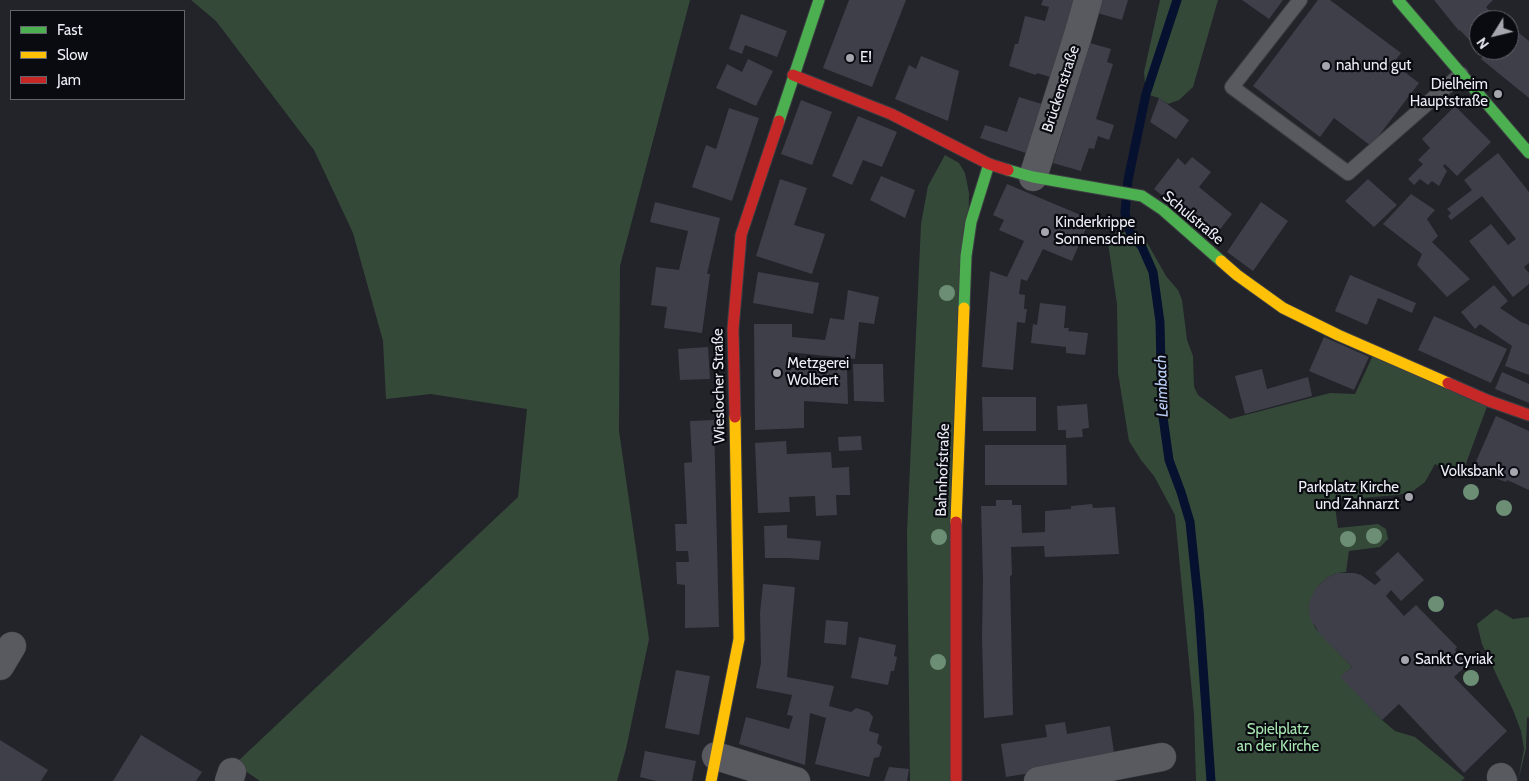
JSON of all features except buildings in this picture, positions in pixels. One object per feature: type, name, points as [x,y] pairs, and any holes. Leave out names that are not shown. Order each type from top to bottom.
[{"type":"street","name":"Wieslocher Straße","points":[[714,768],[739,639],[732,329],[741,235],[819,0]]},
{"type":"street","name":"Brückenstraße","points":[[1033,177],[1088,0]]},
{"type":"street","points":[[1398,0],[1529,153]]},
{"type":"street","name":"Schulstraße","points":[[793,75],[890,114],[989,164],[1033,177],[1142,196],[1163,210],[1237,275],[1283,308],[1368,348],[1489,400],[1529,415]]},
{"type":"street","name":"Bahnhofstraße","points":[[956,781],[956,512],[966,256],[972,222],[989,164]]},
{"type":"street","points":[[1038,781],[1162,757]]},
{"type":"street","points":[[714,768],[796,781]]},
{"type":"lane","points":[[1300,0],[1232,87],[1348,173],[1461,74]]},
{"type":"green space","points":[[191,0],[690,0],[620,266],[619,431],[649,639],[626,749],[617,781],[260,781],[235,764],[518,497],[527,409],[431,394],[386,399],[383,341],[353,233],[314,150],[216,21]]},
{"type":"green space","points":[[1160,0],[1218,0],[1193,87],[1179,100],[1168,104],[1159,98],[1146,94],[1144,72]]},
{"type":"green space","points":[[945,155],[959,163],[965,173],[969,193],[956,781],[910,781],[907,533],[921,224],[928,186]]},
{"type":"green space","name":"Spielplatz an der Kirche","points":[[1116,232],[1130,232],[1144,237],[1166,276],[1178,290],[1182,300],[1187,340],[1193,356],[1194,387],[1198,395],[1230,419],[1330,393],[1355,394],[1375,351],[1489,401],[1461,477],[1435,464],[1425,482],[1413,491],[1398,495],[1334,500],[1338,528],[1378,524],[1386,529],[1388,539],[1380,547],[1349,551],[1346,572],[1328,577],[1318,586],[1309,604],[1309,611],[1315,628],[1352,667],[1341,677],[1382,720],[1395,731],[1415,737],[1465,778],[1461,781],[1196,781],[1194,714],[1175,515],[1154,476],[1129,441],[1118,373],[1117,304],[1108,243]]},
{"type":"green space","points":[[1496,609],[1513,619],[1529,617],[1529,717],[1527,718],[1526,749],[1518,781],[1524,749],[1521,731],[1482,644],[1477,624]]},
{"type":"waterway","name":"Leimbach","points":[[1177,0],[1146,94],[1128,180],[1125,213],[1130,232],[1142,247],[1153,272],[1160,322],[1162,410],[1169,460],[1190,522],[1199,609],[1211,781]]},
{"type":"traffic: fast","points":[[779,121],[819,0]]},
{"type":"traffic: fast","points":[[1398,0],[1529,153]]},
{"type":"traffic: fast","points":[[964,308],[966,256],[971,222],[989,164]]},
{"type":"traffic: fast","points":[[1008,170],[1033,177],[1142,196],[1163,210],[1221,261]]},
{"type":"traffic: slow","points":[[1221,261],[1283,308],[1338,335],[1448,383]]},
{"type":"traffic: slow","points":[[956,522],[964,308]]},
{"type":"traffic: slow","points":[[711,781],[739,639],[735,417]]},
{"type":"traffic: jam","points":[[793,75],[891,114],[989,164],[1008,170]]},
{"type":"traffic: jam","points":[[735,417],[733,329],[741,235],[779,121]]},
{"type":"traffic: jam","points":[[1448,383],[1489,401],[1529,415]]},
{"type":"traffic: jam","points":[[956,522],[956,781]]},
{"type":"place","name":"E!","points":[[850,58]]},
{"type":"place","name":"nah und gut","points":[[1326,66]]},
{"type":"place","name":"Dielheim Hauptstraße","points":[[1498,94]]},
{"type":"place","name":"Kinderkrippe Sonnenschein","points":[[1045,232]]},
{"type":"place","name":"Metzgerei Wolbert","points":[[777,373]]},
{"type":"place","name":"Volksbank","points":[[1514,472]]},
{"type":"place","name":"Parkplatz Kirche und Zahnarzt","points":[[1409,497]]},
{"type":"place","name":"Sankt Cyriak","points":[[1405,660]]}]
